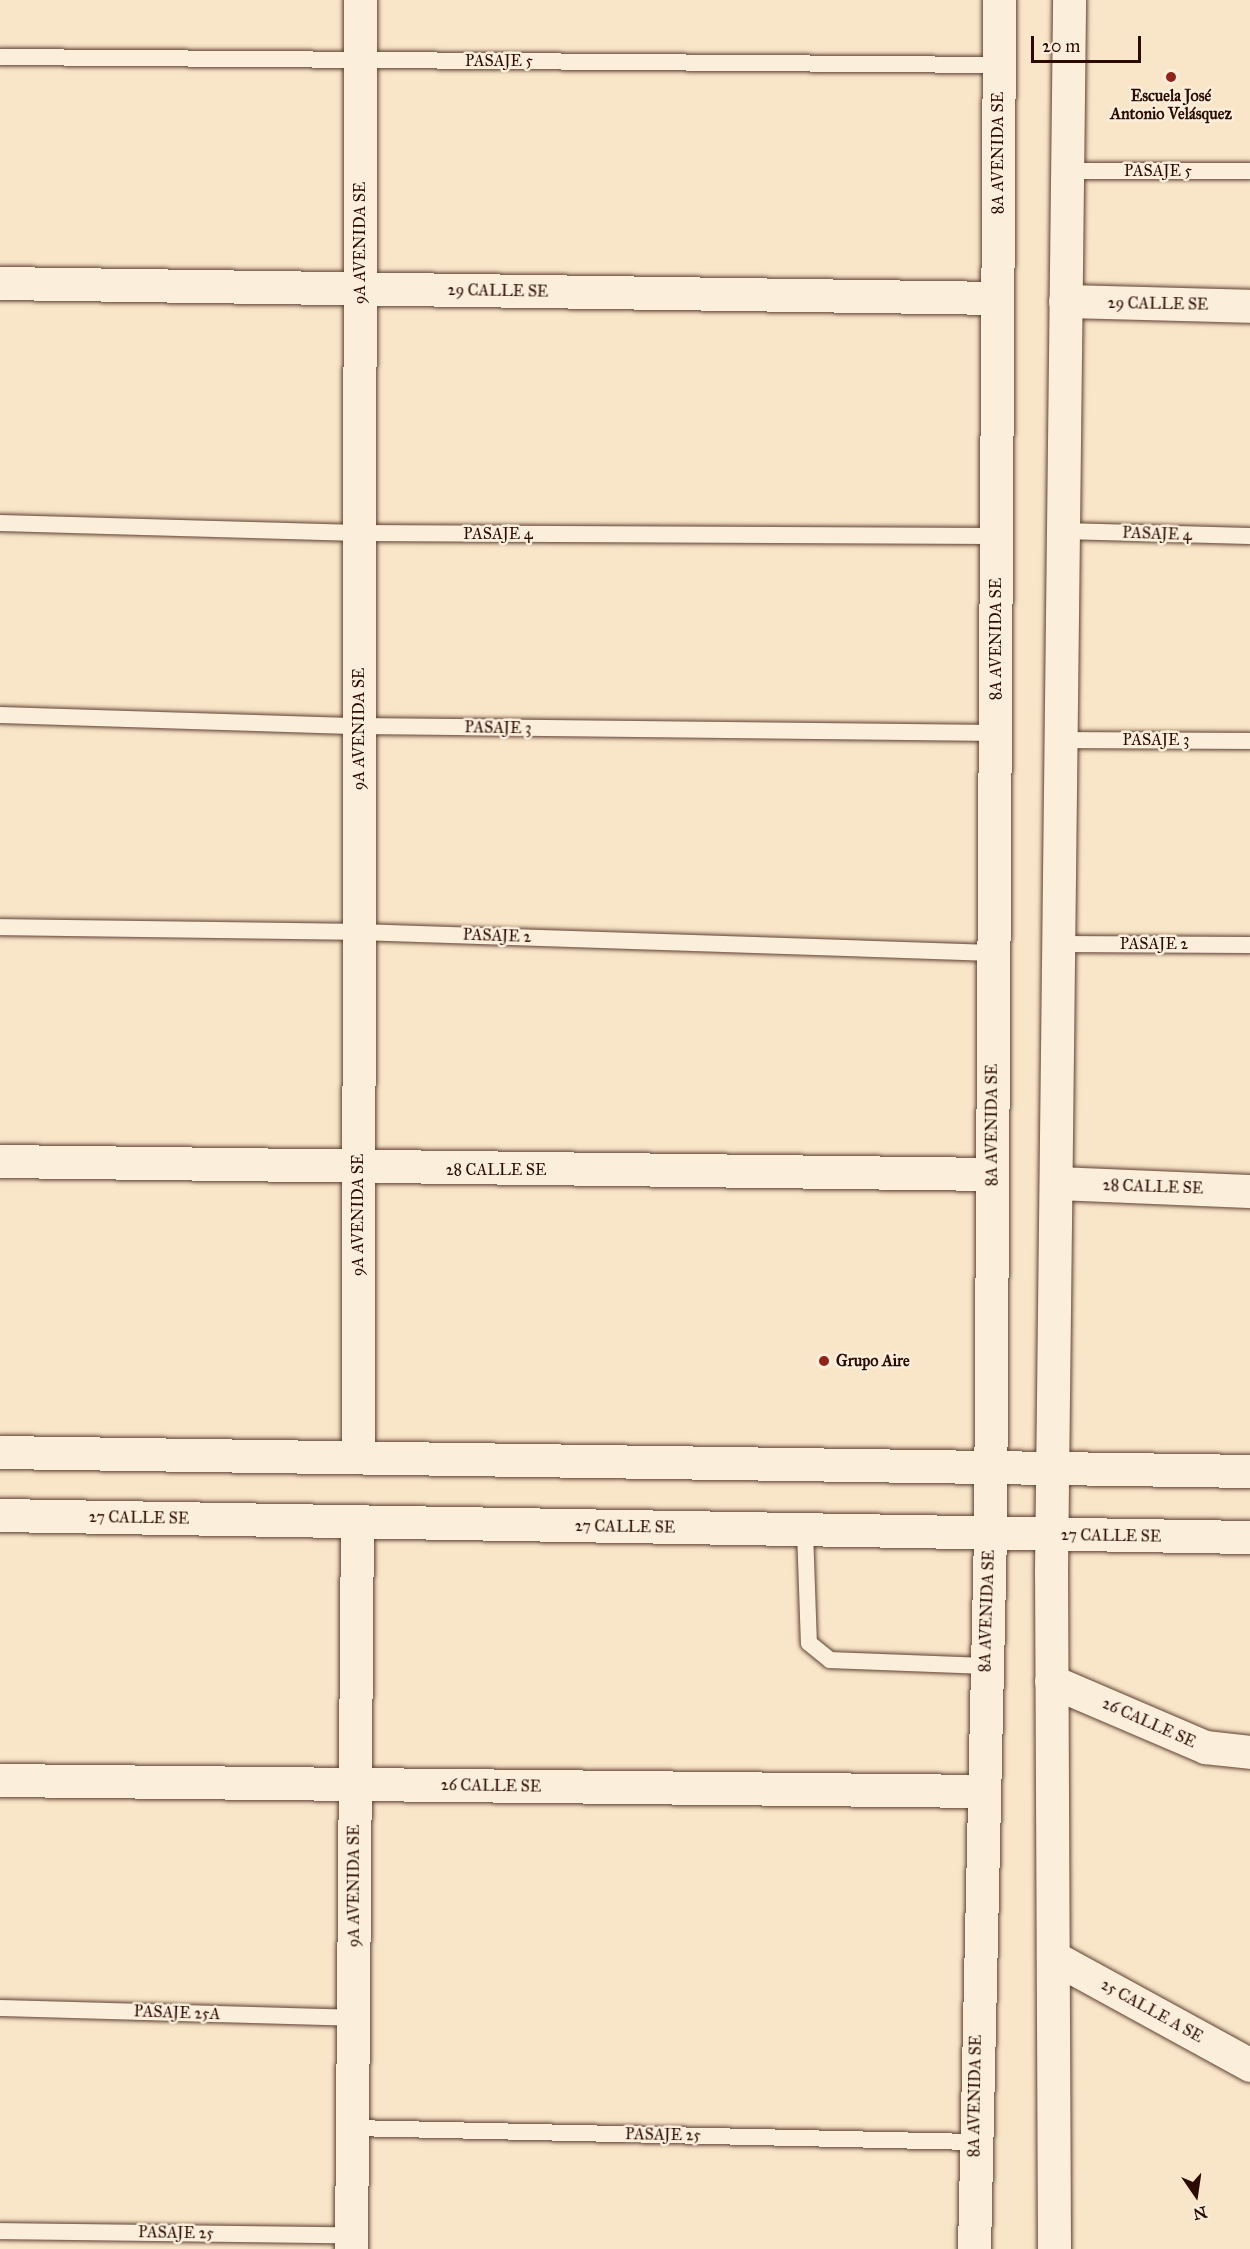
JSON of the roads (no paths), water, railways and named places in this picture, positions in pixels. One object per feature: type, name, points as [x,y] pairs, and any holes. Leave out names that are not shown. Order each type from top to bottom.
[{"type":"street","name":"9A AVENIDA SE","points":[[358,1457],[360,0]]},
{"type":"street","name":"8A AVENIDA SE","points":[[974,2249],[981,1791],[990,1534],[999,0]]},
{"type":"street","points":[[1054,2249],[1052,1535],[1068,0]]},
{"type":"street","name":"29 CALLE SE","points":[[0,283],[997,298]]},
{"type":"street","name":"29 CALLE SE","points":[[1065,301],[1250,306]]},
{"type":"street","name":"28 CALLE SE","points":[[0,1161],[358,1169],[991,1174]]},
{"type":"street","name":"28 CALLE SE","points":[[1056,1183],[1250,1191]]},
{"type":"street","points":[[0,1452],[1250,1471]]},
{"type":"street","name":"27 CALLE SE","points":[[0,1515],[1250,1538]]},
{"type":"street","name":"9A AVENIDA SE","points":[[352,2242],[357,1522]]},
{"type":"street","name":"26 CALLE SE","points":[[1052,1681],[1205,1747],[1250,1752]]},
{"type":"street","name":"26 CALLE SE","points":[[0,1780],[981,1791]]},
{"type":"street","name":"25 CALLE A SE","points":[[1053,1957],[1250,2064]]},
{"type":"lane","name":"PASAJE 5","points":[[0,57],[999,64]]},
{"type":"lane","name":"PASAJE 5","points":[[1067,171],[1250,171]]},
{"type":"lane","name":"PASAJE 4","points":[[0,523],[359,533],[995,536]]},
{"type":"lane","name":"PASAJE 4","points":[[1063,531],[1250,536]]},
{"type":"lane","name":"PASAJE 3","points":[[0,715],[359,726],[996,733]]},
{"type":"lane","name":"PASAJE 3","points":[[1061,740],[1250,741]]},
{"type":"lane","name":"PASAJE 2","points":[[0,927],[358,932],[993,953]]},
{"type":"lane","name":"PASAJE 2","points":[[1059,944],[1250,945]]},
{"type":"lane","points":[[805,1531],[809,1643],[830,1660],[985,1666]]},
{"type":"lane","name":"PASAJE 25A","points":[[0,2008],[353,2018]]},
{"type":"lane","name":"PASAJE 25","points":[[352,2128],[974,2142]]},
{"type":"lane","name":"PASAJE 25","points":[[0,2231],[352,2242]]},
{"type":"place","name":"Escuela José Antonio Velásquez","points":[[1171,77]]},
{"type":"place","name":"Grupo Aire","points":[[824,1361]]}]
